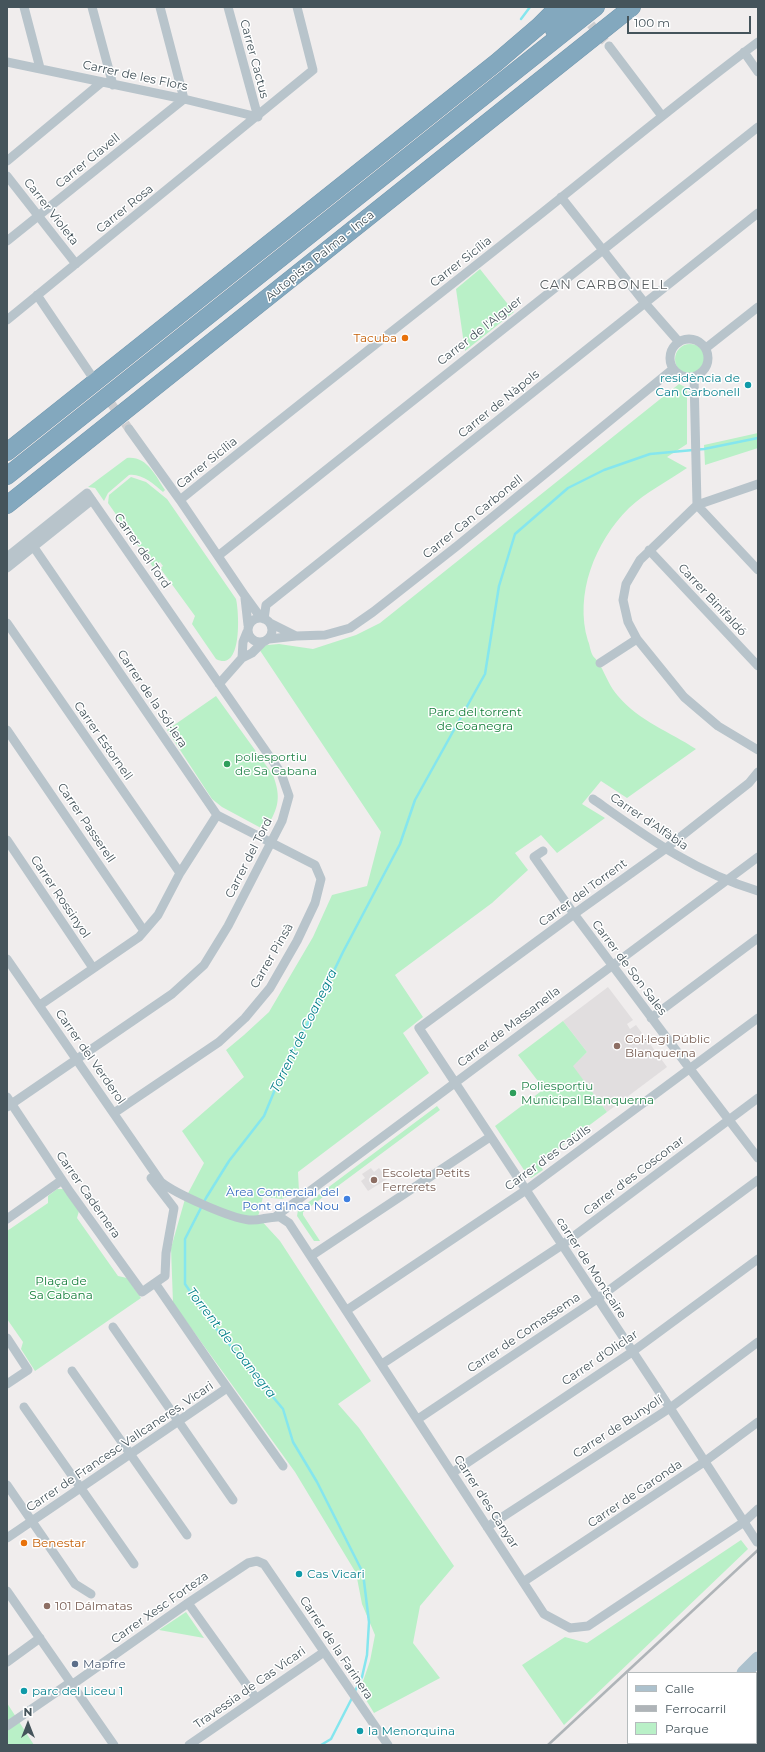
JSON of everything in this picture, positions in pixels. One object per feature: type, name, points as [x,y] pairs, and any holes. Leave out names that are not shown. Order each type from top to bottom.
[{"type":"highway","points":[[7,452],[497,62],[534,31],[558,7]]},
{"type":"highway","points":[[520,67],[574,7]]},
{"type":"highway","name":"Autopista Palma - Inca","points":[[7,476],[596,7]]},
{"type":"highway","name":"Autopista Palma - Inca","points":[[7,505],[632,7]]},
{"type":"main road","points":[[745,1672],[758,1659]]},
{"type":"street","points":[[24,7],[40,68]]},
{"type":"street","points":[[92,7],[113,85]]},
{"type":"street","points":[[160,7],[184,99]]},
{"type":"street","name":"Carrer Cactus","points":[[228,7],[258,117]]},
{"type":"street","name":"Carrer Rosa","points":[[7,320],[258,117],[313,70],[297,7]]},
{"type":"street","name":"Carrer Sicília","points":[[180,500],[662,116],[758,42]]},
{"type":"street","points":[[609,46],[662,116]]},
{"type":"street","points":[[744,52],[758,72]]},
{"type":"street","name":"Carrer de les Flors","points":[[7,62],[184,99],[258,117]]},
{"type":"street","points":[[7,161],[102,82]]},
{"type":"street","name":"Carrer Clavell","points":[[7,242],[184,99]]},
{"type":"street","name":"Carrer de l'Alguer","points":[[218,556],[602,249],[758,127]]},
{"type":"street","name":"Carrer Violeta","points":[[7,176],[76,264]]},
{"type":"street","points":[[562,197],[644,302],[679,342]]},
{"type":"street","name":"Carrer de Nàpols","points":[[265,620],[266,605],[492,426],[644,302],[758,213]]},
{"type":"street","points":[[37,296],[91,375]]},
{"type":"street","points":[[706,348],[758,307]]},
{"type":"street","points":[[691,339],[702,344],[706,348],[709,360],[707,366],[699,375],[694,377],[682,376],[673,369],[670,357],[674,346],[679,342],[691,339]]},
{"type":"street","name":"Carrer Can Carbonell","points":[[265,620],[296,636],[325,635],[350,628],[373,612],[457,546],[673,369]]},
{"type":"street","points":[[694,377],[697,505],[758,570]]},
{"type":"street","points":[[129,429],[180,500],[244,596],[272,630],[266,641],[252,653],[242,658],[219,684]]},
{"type":"street","points":[[758,484],[697,505],[650,550],[633,570],[626,584],[623,600],[628,622],[637,639],[684,697],[718,726],[758,750]]},
{"type":"street","points":[[7,557],[87,494],[92,500],[7,568]]},
{"type":"street","name":"Carrer del Tord","points":[[9,1103],[76,1060],[172,994],[204,965],[228,926],[282,821],[289,796],[281,773],[92,500]]},
{"type":"street","name":"Carrer de la Sól·lera","points":[[33,546],[217,815],[270,843]]},
{"type":"street","name":"Carrer Binifaldó","points":[[650,550],[758,666]]},
{"type":"street","points":[[244,596],[248,628],[252,640],[266,641],[296,636]]},
{"type":"street","points":[[242,658],[244,642],[252,620],[265,620]]},
{"type":"street","name":"Carrer Estornell","points":[[7,623],[180,873]]},
{"type":"street","points":[[600,663],[637,639]]},
{"type":"street","name":"Carrer Passerell","points":[[7,730],[144,931]]},
{"type":"street","name":"Carrer del Torrent","points":[[418,1028],[665,849],[749,783],[758,772]]},
{"type":"street","name":"Carrer d'Alfàbia","points":[[593,799],[665,849],[726,881],[758,891]]},
{"type":"street","points":[[40,1005],[139,937],[158,915],[180,873],[217,815]]},
{"type":"street","name":"Carrer Rossinyol","points":[[7,840],[93,968]]},
{"type":"street","name":"Carrer Pinsà","points":[[114,1113],[220,1042],[245,1018],[274,981],[297,941],[312,910],[321,879],[315,865],[270,843]]},
{"type":"street","name":"Carrer de Son Sales","points":[[543,851],[534,857],[574,914],[758,1158]]},
{"type":"street","name":"Carrer de Massanella","points":[[273,1217],[758,857]]},
{"type":"street","points":[[652,1018],[758,938]]},
{"type":"street","name":"Carrer del Verderol","points":[[7,959],[152,1169]]},
{"type":"street","name":"Carrer d'es Caülls","points":[[347,1310],[526,1190],[758,1018]]},
{"type":"street","name":"carrer de Montcaire","points":[[418,1028],[670,1408],[756,1542]]},
{"type":"street","name":"Carrer d'es Cosconar","points":[[382,1364],[562,1245],[758,1098]]},
{"type":"street","name":"Carrer Cadernera","points":[[9,1103],[142,1292],[156,1283]]},
{"type":"street","points":[[311,1256],[490,1137]]},
{"type":"street","points":[[152,1169],[167,1186],[184,1196],[244,1219],[258,1220],[273,1217]]},
{"type":"street","points":[[152,1169],[151,1178],[174,1208],[166,1253],[164,1276],[156,1283],[282,1466]]},
{"type":"street","points":[[7,1219],[62,1180]]},
{"type":"street","name":"Carrer de Comassema","points":[[418,1419],[597,1299],[758,1180]]},
{"type":"street","name":"Carrer d'es Canyar","points":[[273,1217],[283,1218],[288,1222],[347,1310],[544,1614],[570,1628],[588,1626],[744,1522]]},
{"type":"street","name":"Carrer d'Oliclar","points":[[452,1473],[632,1352],[758,1259]]},
{"type":"street","points":[[113,1327],[233,1500]]},
{"type":"street","points":[[7,1338],[28,1370],[7,1384]]},
{"type":"street","name":"Carrer de Bunyolí","points":[[487,1527],[670,1408],[758,1342]]},
{"type":"street","points":[[72,1370],[187,1535]]},
{"type":"street","name":"Carrer de Francesc Vallcaneres, Vicari","points":[[7,1538],[227,1388]]},
{"type":"street","points":[[24,1407],[134,1564]]},
{"type":"street","name":"Carrer de Garonda","points":[[523,1582],[704,1462],[758,1422]]},
{"type":"street","points":[[7,1485],[76,1584],[90,1594]]},
{"type":"street","points":[[744,1522],[758,1509]]},
{"type":"street","name":"Carrer Xesc Forteza","points":[[7,1726],[248,1563],[257,1560],[264,1564]]},
{"type":"street","name":"Carrer de la Farinera","points":[[264,1564],[388,1745]]},
{"type":"street","points":[[7,1591],[114,1745]]},
{"type":"street","points":[[188,1603],[256,1698]]},
{"type":"street","points":[[7,1662],[40,1638]]},
{"type":"street","name":"Travessia de Cas Vicari","points":[[189,1745],[324,1652]]},
{"type":"shaded area","name":"Col·legi Públic Blanquerna","points":[[608,987],[633,1020],[627,1024],[630,1029],[636,1025],[667,1067],[607,1112],[572,1066],[587,1052],[563,1021]]},
{"type":"shaded area","name":"Escoleta Petits Ferrerets","points":[[371,1168],[374,1172],[379,1168],[387,1179],[368,1191],[361,1181],[365,1178],[362,1174]]},
{"type":"green space","points":[[480,269],[514,312],[465,351],[456,289]]},
{"type":"green space","points":[[690,344],[701,348],[705,359],[701,370],[690,374],[679,370],[675,359],[679,348]]},
{"type":"green space","name":"Parc del torrent de Coanegra","points":[[679,384],[687,388],[687,444],[667,457],[687,468],[636,502],[617,522],[606,537],[590,570],[586,587],[584,623],[592,654],[599,662],[615,693],[626,705],[655,726],[696,749],[627,798],[601,781],[582,804],[605,818],[557,853],[541,835],[515,853],[528,870],[492,903],[395,975],[423,1017],[403,1033],[429,1073],[298,1172],[299,1192],[282,1199],[263,1197],[258,1217],[280,1241],[371,1381],[338,1404],[359,1428],[454,1566],[420,1606],[413,1643],[440,1678],[374,1713],[360,1690],[370,1661],[375,1635],[362,1604],[356,1573],[295,1472],[173,1303],[171,1248],[185,1199],[204,1163],[182,1131],[244,1077],[226,1050],[269,1012],[313,937],[332,895],[367,886],[381,832],[257,646],[279,644],[313,649],[356,635],[380,623]]},
{"type":"green space","points":[[758,433],[758,448],[705,465],[704,445]]},
{"type":"green space","points":[[127,458],[134,458],[145,463],[154,473],[165,490],[163,492],[143,477],[134,475],[129,475],[108,493],[104,501],[95,488],[88,487]]},
{"type":"green space","points":[[131,477],[146,482],[167,499],[236,599],[238,615],[237,639],[235,649],[231,657],[225,661],[216,659],[192,624],[195,616],[160,568],[163,566],[160,562],[153,567],[108,503],[109,495]]},
{"type":"green space","name":"poliesportiu de Sa Cabana","points":[[216,696],[273,775],[276,783],[278,802],[267,827],[261,828],[222,807],[212,799],[167,730]]},
{"type":"green space","points":[[563,1021],[587,1052],[573,1066],[607,1112],[539,1163],[543,1170],[531,1178],[526,1173],[495,1126],[544,1089],[518,1055]]},
{"type":"green space","points":[[437,1106],[440,1110],[303,1212],[303,1215],[320,1241],[314,1241],[297,1216],[298,1210]]},
{"type":"green space","name":"Plaça de Sa Cabana","points":[[57,1189],[64,1189],[79,1211],[77,1218],[118,1276],[127,1278],[141,1298],[35,1371],[21,1349],[23,1342],[7,1319],[7,1231],[48,1203],[48,1196]]},
{"type":"green space","points":[[741,1540],[748,1549],[564,1725],[522,1665],[565,1637],[587,1643]]},
{"type":"green space","points":[[186,1612],[204,1638],[159,1630]]},
{"type":"green space","points":[[7,1703],[34,1745],[7,1745]]},
{"type":"waterway","points":[[521,19],[530,7]]},
{"type":"waterway","name":"Torrent de Coanegra","points":[[355,1691],[362,1677],[367,1655],[369,1622],[363,1573],[317,1482],[293,1442],[283,1409],[214,1326],[185,1284],[185,1239],[206,1198],[229,1161],[264,1116],[286,1063],[316,1008],[343,952],[400,844],[415,800],[485,674],[499,586],[515,534],[568,488],[604,470],[650,454],[704,449],[758,438]]},
{"type":"waterway","name":"Torrent de Coanegra","points":[[321,1745],[331,1739],[352,1698]]},
{"type":"tunnel","points":[[582,14],[609,46]]},
{"type":"tunnel","points":[[94,379],[129,429]]},
{"type":"railway","points":[[548,1745],[758,1550]]},
{"type":"place","name":"Tacuba","points":[[405,338]]},
{"type":"place","name":"residència de Can Carbonell","points":[[748,385]]},
{"type":"place","name":"poliesportiu de Sa Cabana","points":[[227,764]]},
{"type":"place","name":"Col·legi Públic Blanquerna","points":[[617,1046]]},
{"type":"place","name":"Poliesportiu Municipal Blanquerna","points":[[513,1093]]},
{"type":"place","name":"Escoleta Petits Ferrerets","points":[[374,1180]]},
{"type":"place","name":"Àrea Comercial del Pont d'Inca Nou","points":[[347,1199]]},
{"type":"place","name":"Benestar","points":[[24,1543]]},
{"type":"place","name":"Cas Vicari","points":[[299,1574]]},
{"type":"place","name":"101 Dálmatas","points":[[47,1606]]},
{"type":"place","name":"Mapfre","points":[[75,1664]]},
{"type":"place","name":"parc del Liceu 1","points":[[24,1691]]},
{"type":"place","name":"la Menorquina","points":[[360,1731]]},
{"type":"district","name":"CAN CARBONELL","points":[[604,285]]}]
